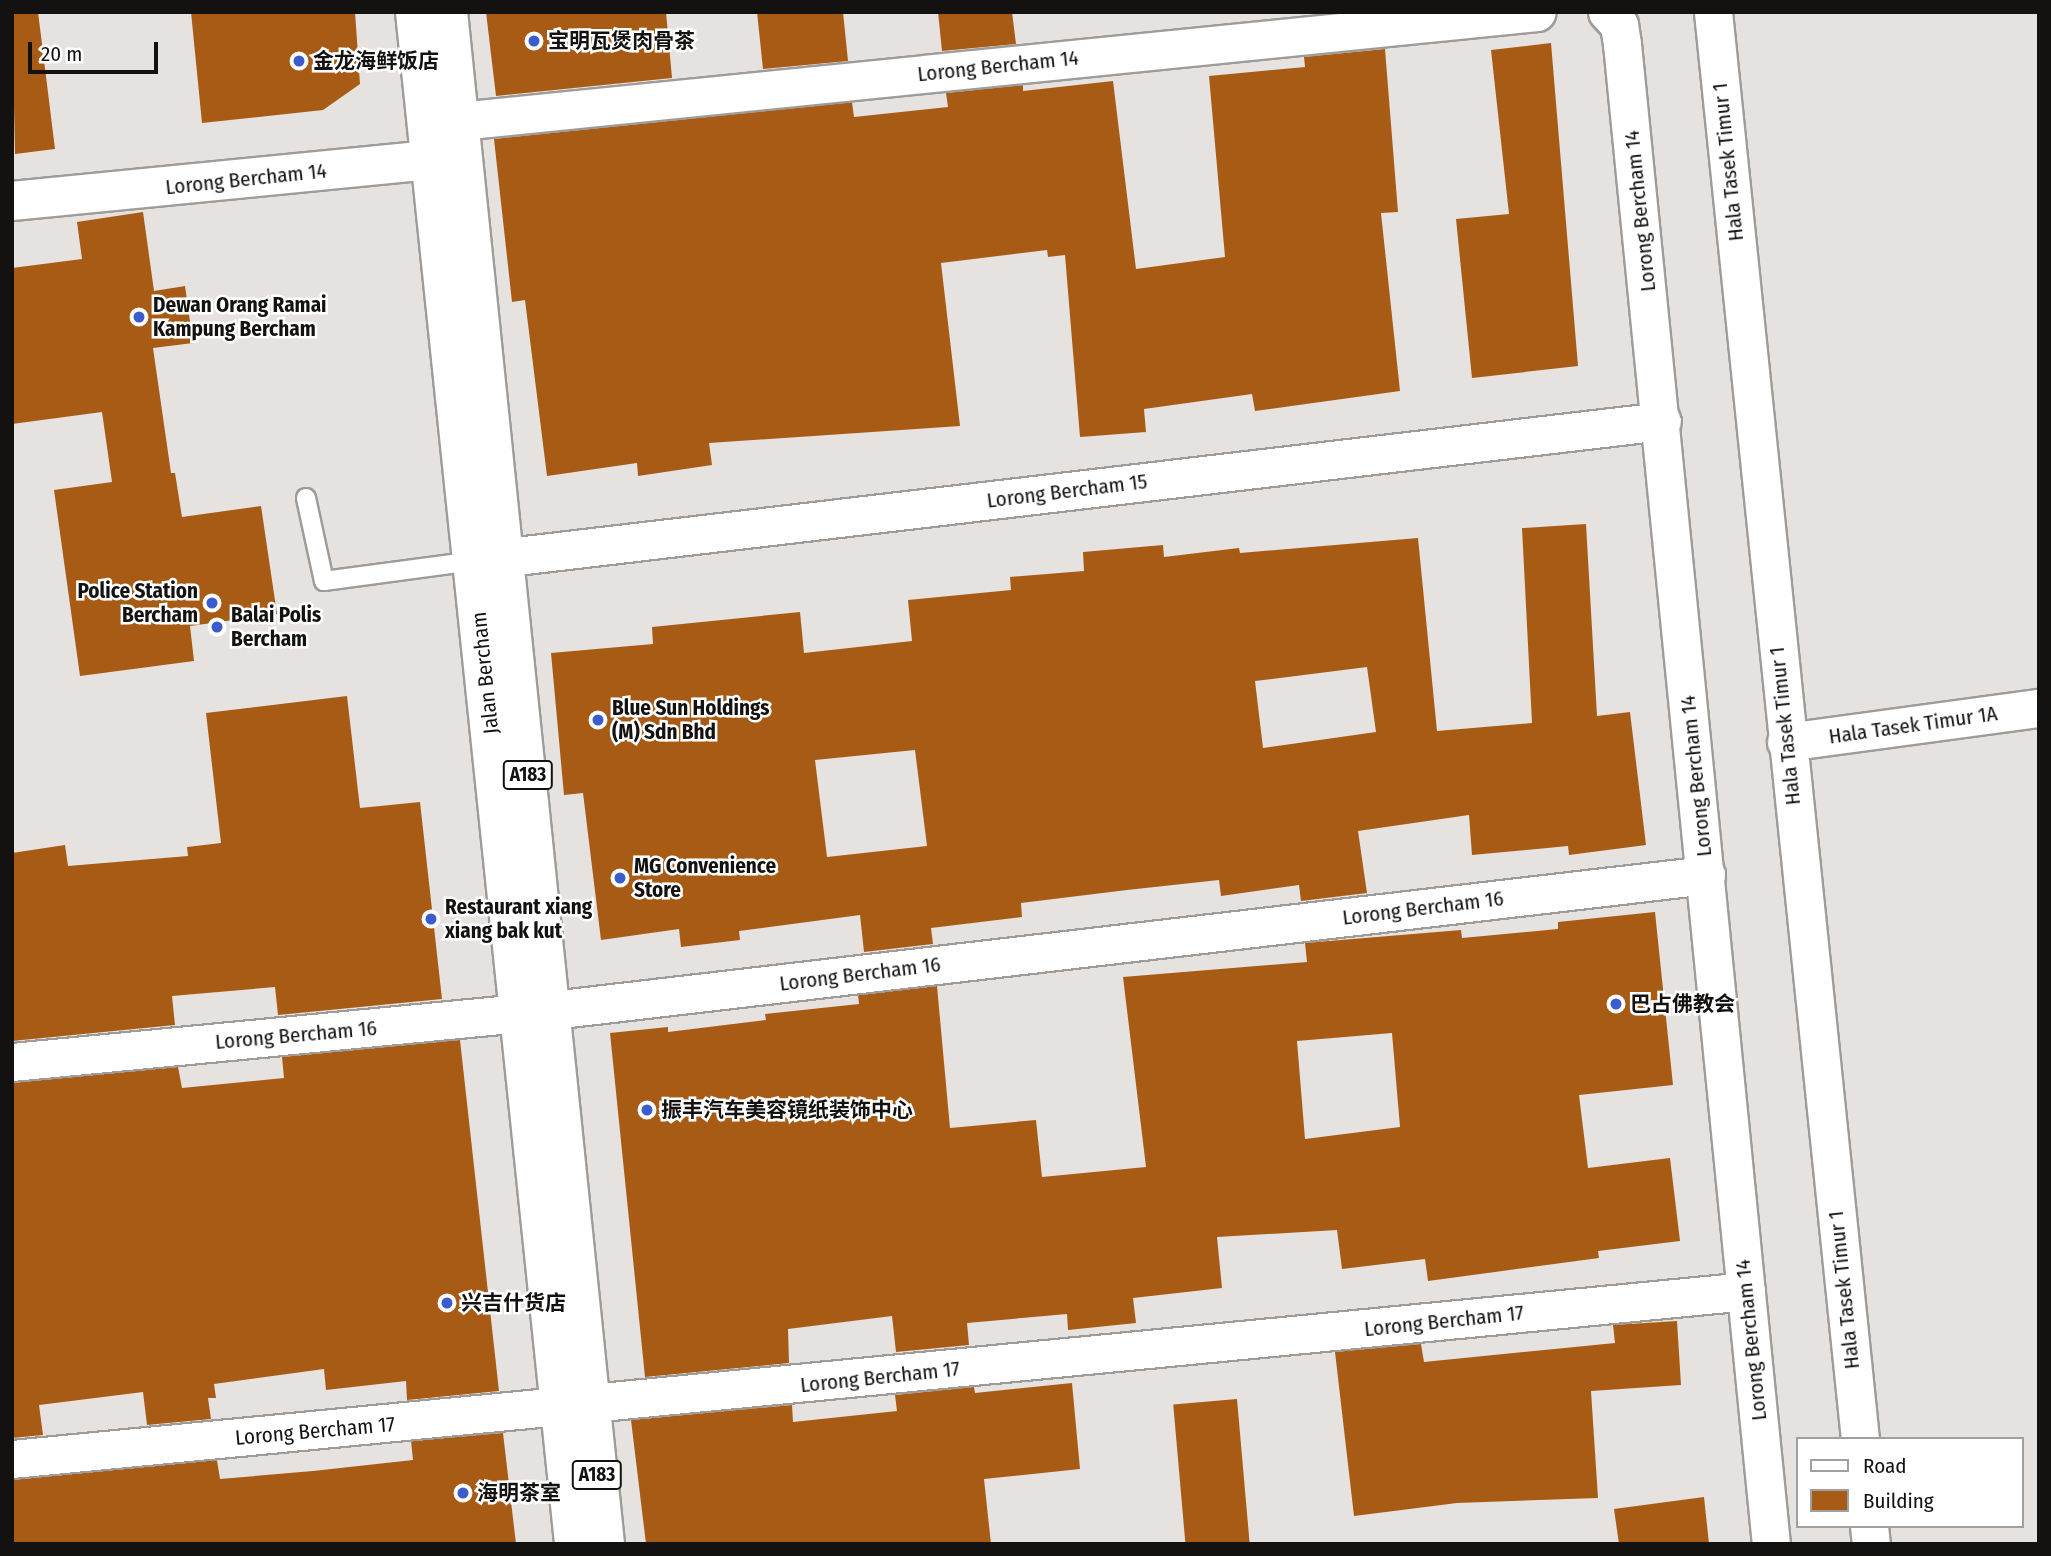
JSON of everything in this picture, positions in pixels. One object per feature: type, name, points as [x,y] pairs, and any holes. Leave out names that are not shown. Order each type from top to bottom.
[{"type":"main road","name":"Jalan Bercham","points":[[415,12],[430,160],[490,560]]},
{"type":"main road","name":"Jalan Bercham","points":[[448,12],[468,193],[490,560],[575,1407],[574,1544]]},
{"type":"main road","points":[[430,160],[445,161],[468,193]]},
{"type":"main road","name":"Lorong Bercham 14","points":[[12,201],[430,160]]},
{"type":"main road","name":"Jalan Bercham","points":[[575,1407],[605,1544]]},
{"type":"street","name":"Lorong Bercham 14","points":[[459,121],[1537,12]]},
{"type":"street","name":"Lorong Bercham 14","points":[[1607,12],[1619,25],[1622,44],[1662,421],[1771,1544]]},
{"type":"street","name":"Hala Tasek Timur 1","points":[[1713,12],[1786,742],[1860,1437]]},
{"type":"street","points":[[422,78],[439,110],[447,118],[459,121],[430,160]]},
{"type":"street","name":"Lorong Bercham 15","points":[[490,560],[1662,421]]},
{"type":"street","name":"Hala Tasek Timur 1A","points":[[1786,742],[2039,708]]},
{"type":"street","name":"Lorong Bercham 16","points":[[12,1062],[536,1011],[1706,875]]},
{"type":"street","name":"Lorong Bercham 17","points":[[12,1459],[575,1407],[1746,1291]]},
{"type":"lane","points":[[306,498],[324,580],[490,560]]},
{"type":"building","points":[[12,12],[38,12],[55,149],[15,154]]},
{"type":"building","points":[[191,12],[355,12],[360,84],[323,110],[202,123]]},
{"type":"building","points":[[486,12],[666,12],[672,78],[496,96]]},
{"type":"building","points":[[757,12],[843,12],[848,61],[763,69]]},
{"type":"building","points":[[938,12],[1012,12],[1016,44],[942,51]]},
{"type":"building","points":[[1551,43],[1578,366],[1472,378],[1456,219],[1509,214],[1491,50]]},
{"type":"building","points":[[1385,49],[1398,212],[1381,213],[1400,391],[1255,411],[1252,394],[1144,409],[1146,432],[1080,437],[1065,255],[1048,257],[1047,250],[941,263],[960,426],[709,443],[712,465],[638,476],[637,463],[547,476],[525,300],[512,302],[494,139],[852,102],[854,117],[948,107],[946,93],[1023,85],[1023,91],[1113,81],[1136,269],[1225,257],[1209,76],[1305,67],[1304,57]]},
{"type":"building","points":[[143,212],[154,291],[185,286],[193,343],[153,348],[171,473],[175,473],[182,517],[261,506],[277,614],[190,626],[194,661],[80,676],[54,490],[112,482],[102,412],[12,424],[12,268],[82,259],[77,222]]},
{"type":"building","points":[[1586,524],[1597,716],[1630,712],[1646,845],[1569,855],[1568,846],[1472,855],[1469,815],[1358,831],[1367,893],[1301,901],[1299,885],[1221,896],[1219,880],[1127,890],[1021,903],[1022,917],[931,928],[933,944],[864,952],[860,915],[739,931],[740,940],[681,947],[679,929],[601,940],[583,793],[564,795],[551,653],[653,644],[652,627],[800,612],[804,653],[912,641],[908,600],[1011,590],[1010,577],[1084,571],[1083,552],[1163,545],[1164,557],[1239,548],[1240,553],[1418,538],[1437,731],[1532,723],[1522,528]],"holes":[[[1367,667],[1376,732],[1263,748],[1255,681]],[[915,750],[927,846],[827,857],[815,760]]]},
{"type":"building","points":[[347,696],[360,808],[420,802],[442,999],[278,1015],[275,987],[172,996],[175,1025],[12,1041],[12,853],[65,845],[68,866],[188,856],[187,847],[221,843],[206,713]]},
{"type":"building","points":[[1655,912],[1673,1085],[1579,1095],[1588,1168],[1670,1158],[1680,1241],[1598,1251],[1599,1258],[1428,1281],[1425,1259],[1342,1269],[1337,1230],[1217,1237],[1222,1288],[1133,1298],[1136,1323],[1068,1330],[1067,1314],[967,1323],[969,1345],[896,1352],[892,1316],[788,1329],[789,1363],[645,1377],[610,1033],[668,1027],[668,1032],[766,1020],[765,1014],[859,1004],[858,995],[937,986],[950,1128],[1036,1120],[1042,1177],[1146,1167],[1123,977],[1307,962],[1305,943],[1461,930],[1462,938],[1558,929],[1558,922]],"holes":[[[1392,1033],[1400,1127],[1305,1139],[1297,1041]]]},
{"type":"building","points":[[460,1040],[499,1391],[407,1400],[406,1381],[326,1390],[324,1369],[214,1384],[216,1398],[208,1398],[211,1419],[147,1425],[143,1392],[39,1405],[43,1435],[12,1438],[12,1083],[178,1067],[182,1088],[284,1078],[282,1057]]},
{"type":"building","points":[[1677,1321],[1681,1385],[1591,1391],[1598,1498],[1457,1503],[1354,1516],[1335,1352],[1421,1344],[1424,1362],[1615,1343],[1613,1325]]},
{"type":"building","points":[[1072,1383],[1080,1469],[984,1479],[991,1544],[646,1544],[631,1420],[792,1405],[793,1422],[897,1411],[895,1395],[974,1387],[975,1393]]},
{"type":"building","points":[[1237,1399],[1250,1543],[1185,1544],[1173,1405]]},
{"type":"building","points":[[503,1433],[516,1544],[12,1544],[12,1480],[217,1460],[220,1479],[313,1471],[413,1460],[411,1441]]},
{"type":"building","points":[[1704,1497],[1709,1544],[1619,1544],[1614,1509]]},
{"type":"place","name":"宝明瓦煲肉骨茶","points":[[534,41]]},
{"type":"place","name":"金龙海鲜饭店","points":[[299,61]]},
{"type":"place","name":"Dewan Orang Ramai Kampung Bercham","points":[[139,317]]},
{"type":"place","name":"Police Station Bercham","points":[[212,603]]},
{"type":"place","name":"Balai Polis Bercham","points":[[217,627]]},
{"type":"place","name":"Blue Sun Holdings (M) Sdn Bhd","points":[[598,720]]},
{"type":"place","name":"MG Convenience Store","points":[[620,878]]},
{"type":"place","name":"Restaurant xiang xiang bak kut","points":[[431,919]]},
{"type":"place","name":"巴占佛教会","points":[[1616,1004]]},
{"type":"place","name":"振丰汽车美容镜纸装饰中心","points":[[647,1110]]},
{"type":"place","name":"兴吉什货店","points":[[447,1303]]},
{"type":"place","name":"海明茶室","points":[[463,1493]]}]
